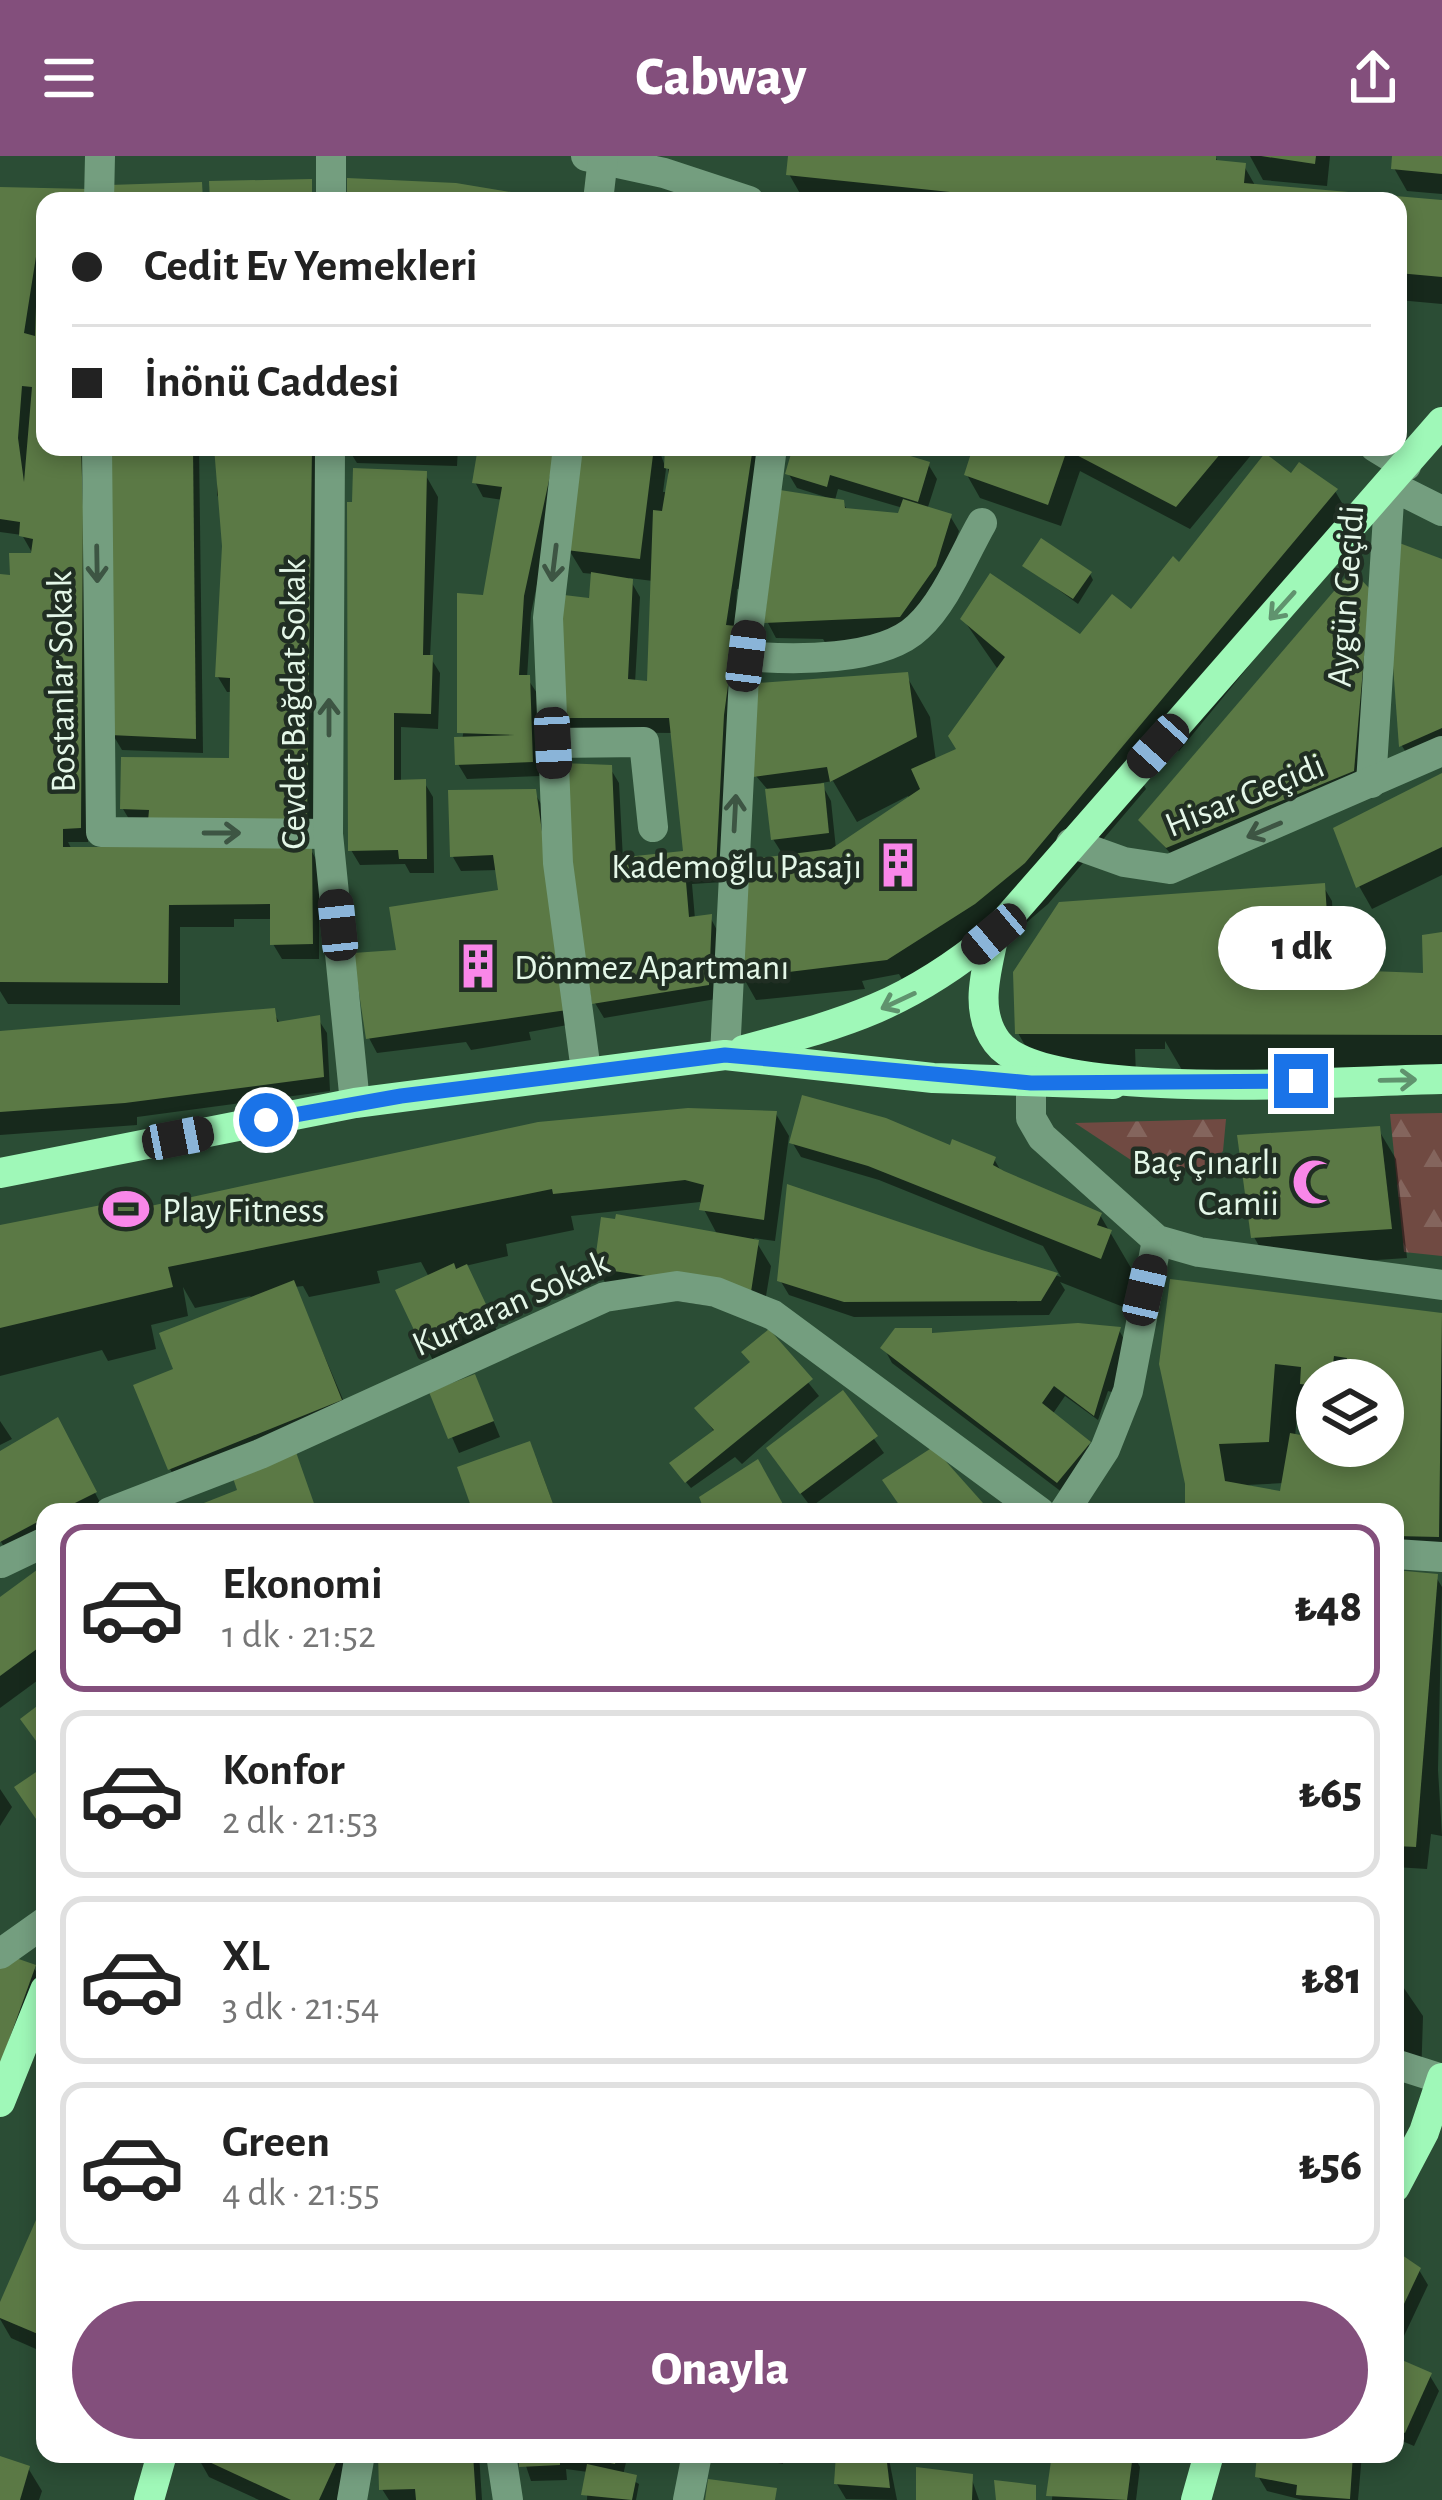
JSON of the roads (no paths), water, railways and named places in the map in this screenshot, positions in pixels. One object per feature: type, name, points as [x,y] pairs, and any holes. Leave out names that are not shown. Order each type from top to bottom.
[{"type":"main road","points":[[0,1173],[355,1103],[725,1055],[849,1021],[912,995],[994,934],[1442,422]]},
{"type":"main road","points":[[994,934],[983,1004],[993,1036],[1016,1058],[1114,1084]]},
{"type":"main road","points":[[725,1055],[1031,1083],[1442,1079]]},
{"type":"main road","points":[[0,2102],[36,2012]]},
{"type":"main road","points":[[1404,2174],[1433,2133],[1442,2079]]},
{"type":"main road","points":[[149,2500],[159,2463]]},
{"type":"main road","points":[[1196,2500],[1206,2463]]},
{"type":"street","points":[[99,192],[100,156]]},
{"type":"street","points":[[331,156],[331,192]]},
{"type":"street","points":[[597,192],[594,157],[716,192]]},
{"type":"street","name":"Bostanlar Sokak","points":[[97,456],[100,832],[328,834]]},
{"type":"street","name":"Cevdet Bağdat Sokak","points":[[330,456],[328,834],[355,1103]]},
{"type":"street","points":[[567,456],[548,618],[558,863],[586,1071]]},
{"type":"street","points":[[725,1055],[746,656],[771,456]]},
{"type":"street","points":[[1382,456],[1442,511]]},
{"type":"street","name":"Aygün Geçidi","points":[[1371,783],[1398,475]]},
{"type":"street","points":[[746,656],[836,655],[905,637],[932,610],[982,523]]},
{"type":"street","points":[[553,743],[644,742],[653,826]]},
{"type":"street","name":"Hisar Geçidi","points":[[1071,843],[1124,862],[1170,869],[1442,751]]},
{"type":"street","points":[[1031,1083],[1031,1118],[1042,1137],[1157,1240],[1199,1252],[1442,1285]]},
{"type":"street","points":[[1070,1503],[1105,1450],[1128,1390],[1157,1240]]},
{"type":"street","name":"Kurtaran Sokak","points":[[133,1503],[260,1454],[605,1297],[677,1286],[716,1292],[773,1315],[1028,1503]]},
{"type":"street","points":[[1,1563],[36,1546]]},
{"type":"street","points":[[1404,1555],[1442,1557]]},
{"type":"street","points":[[0,1954],[36,1928]]},
{"type":"street","points":[[1404,2067],[1442,2079]]},
{"type":"street","points":[[352,2500],[358,2463]]},
{"type":"street","points":[[503,2463],[508,2500]]},
{"type":"street","points":[[688,2500],[695,2463]]},
{"type":"place","name":"Kademoğlu Pasajı","points":[[898,865]]},
{"type":"place","name":"Dönmez Apartmanı","points":[[478,966]]},
{"type":"place","name":"Baç Çınarlı Camii","points":[[1315,1182]]},
{"type":"place","name":"Play Fitness","points":[[126,1209]]}]
